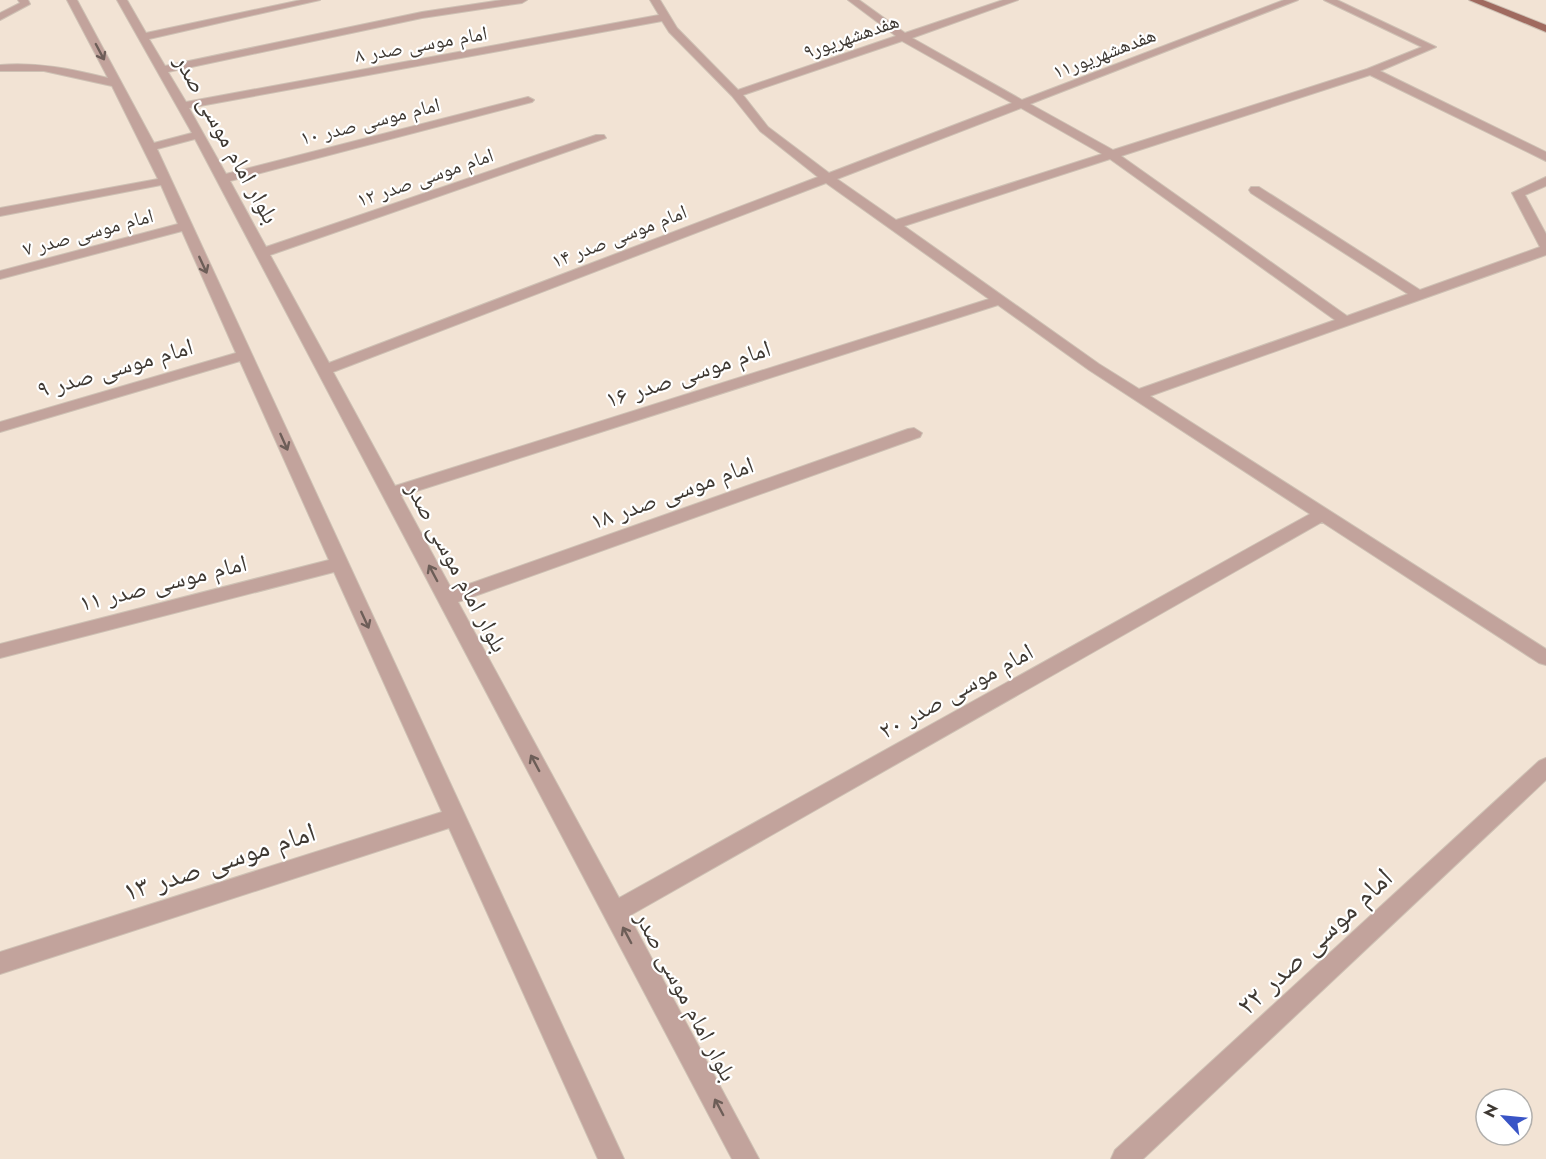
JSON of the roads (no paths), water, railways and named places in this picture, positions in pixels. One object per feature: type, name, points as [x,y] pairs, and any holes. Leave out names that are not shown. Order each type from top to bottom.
[{"type":"main road","points":[[1474,0],[1546,29]]},
{"type":"street","points":[[0,17],[25,4],[23,0]]},
{"type":"street","points":[[72,0],[150,147],[611,1159]]},
{"type":"street","name":"بلوار امام موسی صدر","points":[[122,0],[223,179],[746,1159]]},
{"type":"street","points":[[144,37],[315,0]]},
{"type":"street","points":[[162,70],[422,15],[522,0]]},
{"type":"street","points":[[655,0],[674,30],[736,94],[764,129],[826,177],[1138,395],[1546,658]]},
{"type":"street","points":[[853,0],[903,37],[1112,154],[1345,321]]},
{"type":"street","name":"هفدهشهریور۹","points":[[736,94],[1013,0]]},
{"type":"street","name":"هفدهشهریور۱۱","points":[[928,139],[1293,0]]},
{"type":"street","points":[[894,225],[1371,71],[1431,47],[1329,0]]},
{"type":"street","name":"امام موسی صدر ۸","points":[[182,106],[665,17]]},
{"type":"street","points":[[0,68],[40,67],[72,72],[117,84]]},
{"type":"street","points":[[1371,71],[1546,157]]},
{"type":"street","name":"امام موسی صدر ۱۰","points":[[223,179],[528,100]]},
{"type":"street","points":[[150,147],[199,135]]},
{"type":"street","name":"امام موسی صدر ۱۲","points":[[262,253],[600,138]]},
{"type":"street","name":"امام موسی صدر ۱۴","points":[[325,370],[928,139]]},
{"type":"street","points":[[0,212],[165,181]]},
{"type":"street","points":[[1138,395],[1546,248],[1518,192],[1546,182]]},
{"type":"street","points":[[1255,190],[1418,295]]},
{"type":"street","name":"امام موسی صدر ۷","points":[[0,275],[185,226]]},
{"type":"street","name":"امام موسی صدر ۱۶","points":[[390,494],[1000,300]]},
{"type":"street","name":"امام موسی صدر ۹","points":[[0,428],[244,356]]},
{"type":"street","name":"امام موسی صدر ۱۸","points":[[447,600],[914,433]]},
{"type":"street","name":"امام موسی صدر ۲۰","points":[[615,912],[1323,514]]},
{"type":"street","name":"امام موسی صدر ۱۱","points":[[0,651],[339,564]]},
{"type":"street","name":"امام موسی صدر ۲۲","points":[[1124,1159],[1546,767]]},
{"type":"street","name":"امام موسی صدر ۱۳","points":[[0,963],[455,817]]}]
